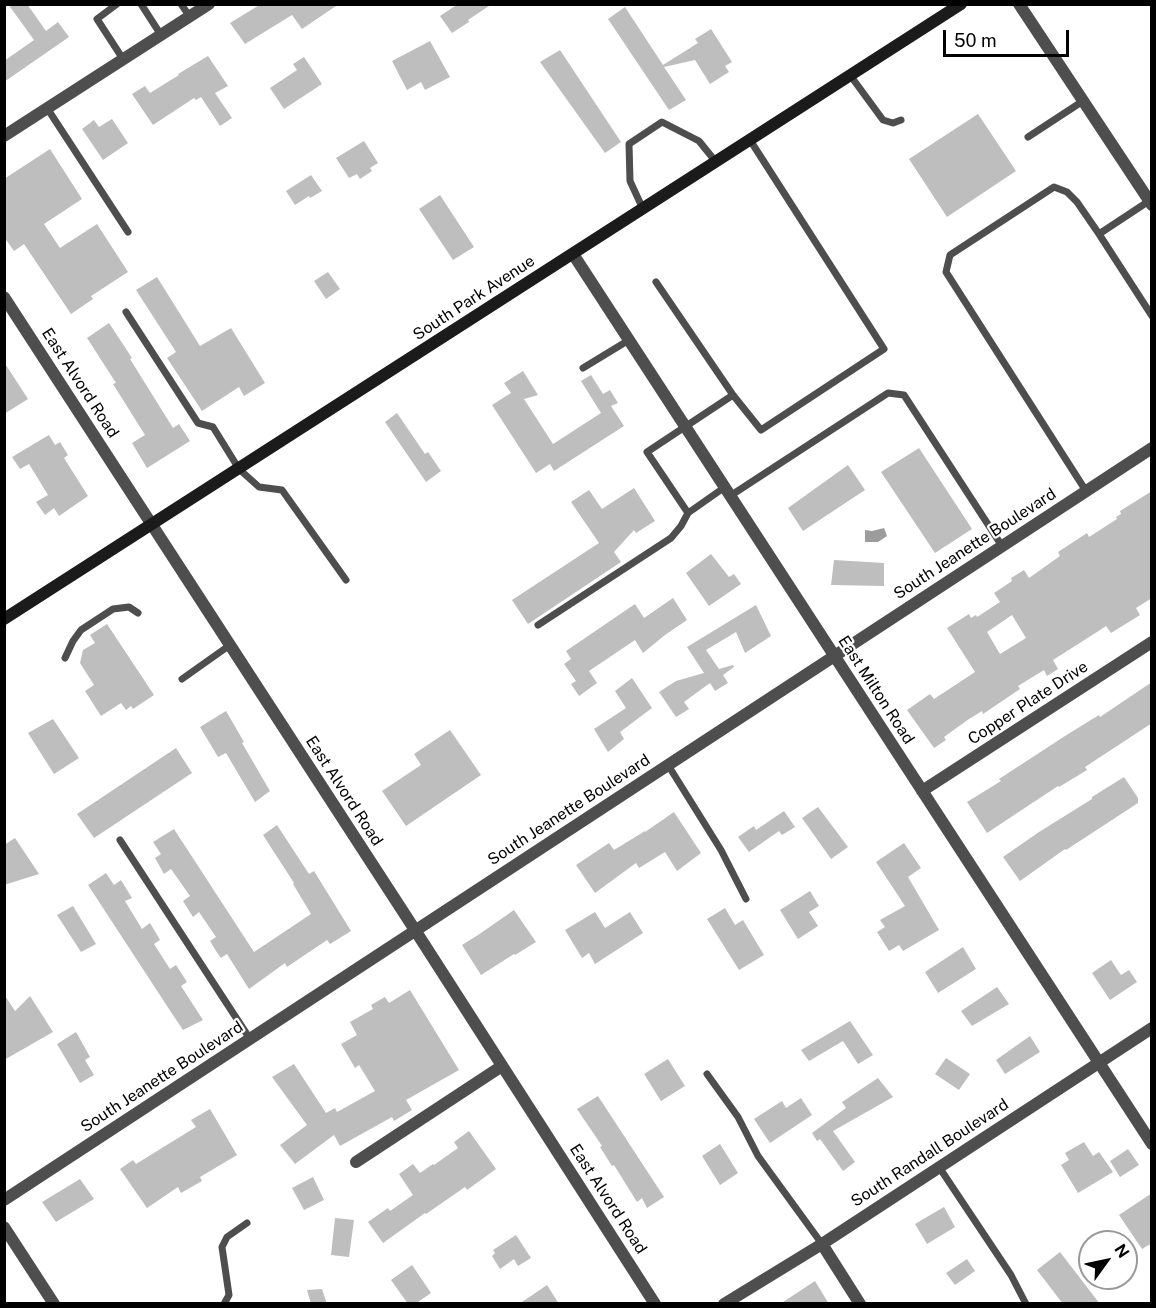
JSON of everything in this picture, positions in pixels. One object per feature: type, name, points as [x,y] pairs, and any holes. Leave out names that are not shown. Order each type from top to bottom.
[{"type":"main road","name":"South Park Avenue","points":[[4,619],[961,4]]},
{"type":"street","points":[[4,136],[209,4]]},
{"type":"street","points":[[1019,4],[1150,203]]},
{"type":"street","name":"East Milton Road","points":[[573,254],[1152,1144]]},
{"type":"street","name":"East Alvord Road","points":[[4,297],[655,1304]]},
{"type":"street","name":"South Jeanette Boulevard","points":[[4,1200],[1152,448]]},
{"type":"street","name":"Copper Plate Drive","points":[[922,791],[1152,642]]},
{"type":"street","name":"South Randall Boulevard","points":[[724,1304],[822,1244],[1152,1028]]},
{"type":"street","points":[[356,1162],[502,1066]]},
{"type":"street","points":[[4,1227],[54,1304]]},
{"type":"street","points":[[822,1244],[860,1304]]},
{"type":"lane","points":[[117,4],[97,19],[123,59]]},
{"type":"lane","points":[[141,4],[161,35]]},
{"type":"lane","points":[[181,4],[190,17]]},
{"type":"lane","points":[[850,75],[883,120],[893,123],[901,120]]},
{"type":"lane","points":[[1028,137],[1083,101]]},
{"type":"lane","points":[[47,108],[128,232]]},
{"type":"lane","points":[[643,209],[630,182],[629,144],[662,122],[699,141],[716,162]]},
{"type":"lane","points":[[656,282],[733,395],[760,430],[884,349],[750,140]]},
{"type":"lane","points":[[1086,491],[946,272],[950,255],[1054,187],[1067,192],[1077,202],[1152,316]]},
{"type":"lane","points":[[1099,234],[1150,203]]},
{"type":"lane","points":[[126,312],[198,423],[213,427],[239,469],[259,487],[282,490],[346,580]]},
{"type":"lane","points":[[583,368],[629,340]]},
{"type":"lane","points":[[538,625],[671,538],[688,513],[888,393],[904,395],[1002,546]]},
{"type":"lane","points":[[688,513],[647,452],[733,395]]},
{"type":"lane","points":[[65,658],[81,630],[113,609],[129,607],[138,613]]},
{"type":"lane","points":[[182,679],[230,645]]},
{"type":"lane","points":[[668,765],[721,850],[746,899]]},
{"type":"lane","points":[[120,840],[250,1039]]},
{"type":"lane","points":[[706,1074],[738,1117],[758,1156],[822,1244]]},
{"type":"lane","points":[[939,1167],[1011,1275],[1026,1304]]},
{"type":"lane","points":[[224,1304],[228,1295],[222,1247],[227,1237],[247,1223]]},
{"type":"shaded area","points":[[884,528],[887,536],[878,542],[865,542],[865,530]]},
{"type":"building","points":[[8,4],[27,4],[46,31],[58,22],[69,37],[4,82],[4,61],[34,40]]},
{"type":"building","points":[[261,4],[339,4],[302,29],[292,15],[245,44],[230,23]]},
{"type":"building","points":[[458,4],[492,4],[452,33],[440,16]]},
{"type":"building","points":[[625,7],[663,65],[698,43],[695,39],[711,29],[732,62],[725,66],[729,72],[710,84],[695,60],[664,67],[686,100],[669,110],[608,19]]},
{"type":"building","points":[[430,41],[450,77],[425,90],[421,82],[407,90],[392,61]]},
{"type":"building","points":[[560,50],[621,142],[605,153],[540,62]]},
{"type":"building","points":[[208,56],[228,86],[215,93],[232,118],[220,126],[201,97],[196,100],[194,98],[153,125],[132,94],[145,86],[150,93]]},
{"type":"building","points":[[304,57],[322,84],[284,109],[270,88],[297,70],[293,64]]},
{"type":"building","points":[[978,114],[1016,171],[947,217],[909,159]]},
{"type":"building","points":[[112,119],[128,143],[103,160],[82,129],[94,120],[99,127]]},
{"type":"building","points":[[364,141],[378,163],[370,168],[372,171],[360,179],[357,174],[349,178],[336,158]]},
{"type":"building","points":[[50,149],[82,199],[44,224],[60,248],[97,224],[128,272],[91,296],[93,299],[71,314],[24,244],[14,251],[4,237],[4,179]]},
{"type":"building","points":[[311,175],[322,191],[295,205],[286,191]]},
{"type":"building","points":[[440,195],[474,247],[453,260],[419,209]]},
{"type":"building","points":[[328,272],[340,289],[326,299],[314,281]]},
{"type":"building","points":[[157,277],[200,346],[231,328],[265,383],[244,396],[239,387],[202,411],[167,358],[176,352],[136,290]]},
{"type":"building","points":[[109,323],[173,428],[179,424],[190,441],[147,468],[132,443],[145,435],[87,338]]},
{"type":"building","points":[[4,362],[28,399],[4,414]]},
{"type":"building","points":[[523,371],[538,395],[524,399],[553,444],[601,413],[581,381],[591,375],[603,394],[610,390],[618,403],[611,406],[624,426],[554,471],[550,464],[536,473],[492,405],[511,393],[504,383]]},
{"type":"building","points":[[397,413],[425,454],[428,452],[441,471],[426,482],[385,422]]},
{"type":"building","points":[[49,435],[55,445],[60,442],[68,455],[64,458],[88,496],[59,516],[54,508],[45,515],[36,502],[48,495],[29,464],[20,469],[12,457]]},
{"type":"building","points":[[919,448],[972,529],[935,553],[881,472]]},
{"type":"building","points":[[848,465],[865,490],[803,531],[788,508]]},
{"type":"building","points":[[634,488],[655,521],[636,533],[634,530],[614,552],[621,562],[528,624],[512,600],[599,543],[571,502],[589,490],[602,509]]},
{"type":"building","points":[[1152,491],[1152,598],[1136,608],[1140,615],[1111,633],[1106,626],[1053,660],[1058,669],[1047,676],[1044,670],[1018,686],[1020,689],[983,714],[982,711],[969,719],[944,737],[946,740],[934,748],[907,710],[930,694],[934,699],[975,672],[947,628],[969,614],[971,618],[976,615],[977,617],[1000,602],[994,593],[1012,581],[1011,578],[1024,570],[1029,578],[1060,556],[1058,552],[1087,533],[1089,537],[1117,519],[1116,517],[1121,514],[1120,511]],"holes":[[[1012,615],[1026,638],[1000,654],[987,632]]]},
{"type":"building","points":[[711,554],[729,577],[734,574],[741,584],[709,606],[686,573]]},
{"type":"building","points":[[834,560],[884,563],[884,586],[831,585]]},
{"type":"building","points":[[673,598],[687,620],[643,653],[635,640],[589,671],[597,683],[579,696],[571,684],[576,681],[564,664],[571,659],[566,651],[635,604],[644,618]]},
{"type":"building","points":[[756,605],[771,636],[745,653],[736,632],[706,650],[719,669],[733,665],[734,667],[723,675],[728,683],[715,691],[710,683],[684,702],[689,709],[676,717],[659,692],[676,681],[704,673],[687,647]]},
{"type":"building","points":[[107,624],[154,695],[133,709],[131,706],[126,710],[121,703],[101,716],[85,691],[94,685],[80,663],[83,650],[95,643],[90,635]]},
{"type":"building","points":[[632,678],[652,708],[620,732],[624,739],[608,752],[594,729],[626,708],[615,691]]},
{"type":"building","points":[[1152,682],[1152,723],[1085,767],[1087,770],[1058,786],[987,833],[967,802],[1065,736],[1099,715],[1100,717]]},
{"type":"building","points":[[226,711],[270,791],[255,802],[226,753],[218,757],[200,727]]},
{"type":"building","points":[[53,719],[79,758],[54,774],[28,733]]},
{"type":"building","points":[[450,730],[481,775],[406,826],[382,791],[421,765],[414,754]]},
{"type":"building","points":[[176,748],[192,773],[94,838],[77,814]]},
{"type":"building","points":[[1124,777],[1138,798],[1138,803],[1065,849],[1020,881],[1003,857]]},
{"type":"building","points":[[818,807],[848,847],[831,859],[802,818]]},
{"type":"building","points":[[784,811],[795,827],[782,835],[779,831],[749,852],[738,837],[754,826],[756,830]]},
{"type":"building","points":[[674,812],[701,853],[677,871],[665,852],[639,868],[636,863],[595,893],[576,865],[609,843],[614,850]]},
{"type":"building","points":[[277,825],[309,874],[314,871],[351,931],[330,944],[327,940],[287,967],[285,963],[249,989],[227,954],[221,958],[216,951],[210,941],[216,937],[199,912],[193,917],[183,901],[190,896],[171,869],[164,874],[155,858],[161,854],[153,842],[174,829],[254,952],[311,914],[263,835]]},
{"type":"building","points":[[15,838],[39,874],[4,885],[4,845]]},
{"type":"building","points":[[904,843],[921,868],[908,877],[939,930],[903,951],[899,945],[889,951],[877,932],[885,927],[880,920],[905,906],[876,862]]},
{"type":"building","points":[[106,873],[114,885],[121,880],[132,898],[125,901],[142,929],[150,923],[160,940],[154,944],[170,969],[176,965],[187,982],[181,986],[203,1020],[183,1030],[169,1009],[88,885]]},
{"type":"building","points":[[810,891],[819,906],[809,912],[818,926],[798,939],[780,910]]},
{"type":"building","points":[[73,906],[96,944],[81,952],[57,915]]},
{"type":"building","points":[[725,908],[735,925],[743,920],[764,955],[739,970],[707,919]]},
{"type":"building","points":[[514,910],[536,942],[481,975],[462,945]]},
{"type":"building","points":[[595,912],[605,928],[630,912],[643,933],[595,964],[589,953],[582,958],[565,930]]},
{"type":"building","points":[[963,947],[976,969],[938,993],[925,972]]},
{"type":"building","points":[[1111,960],[1121,975],[1129,970],[1137,982],[1110,1000],[1092,973]]},
{"type":"building","points":[[997,987],[1009,1004],[972,1026],[961,1011]]},
{"type":"building","points":[[410,990],[459,1070],[406,1100],[412,1110],[394,1121],[392,1117],[340,1146],[334,1135],[295,1164],[280,1145],[307,1125],[272,1077],[294,1064],[326,1113],[335,1108],[337,1112],[375,1091],[359,1065],[355,1068],[341,1044],[357,1035],[350,1022],[373,1009],[371,1005],[385,997],[389,1003]]},
{"type":"building","points":[[4,994],[15,1011],[30,996],[53,1032],[4,1060]]},
{"type":"building","points":[[850,1021],[873,1055],[858,1064],[843,1041],[809,1061],[801,1050]]},
{"type":"building","points":[[76,1032],[90,1057],[85,1060],[94,1075],[80,1083],[57,1044]]},
{"type":"building","points":[[1030,1036],[1040,1052],[1005,1074],[996,1060]]},
{"type":"building","points":[[946,1058],[970,1074],[959,1090],[935,1074]]},
{"type":"building","points":[[668,1059],[685,1086],[661,1101],[644,1074]]},
{"type":"building","points":[[878,1078],[893,1097],[833,1131],[855,1162],[843,1171],[820,1139],[817,1141],[812,1133],[846,1108],[842,1102]]},
{"type":"building","points":[[598,1096],[664,1197],[647,1208],[642,1198],[637,1202],[577,1109]]},
{"type":"building","points":[[801,1098],[812,1115],[770,1143],[754,1119],[782,1101],[786,1108]]},
{"type":"building","points":[[210,1109],[237,1155],[200,1177],[202,1181],[181,1193],[178,1187],[147,1208],[120,1169],[133,1160],[136,1164],[196,1127],[191,1120]]},
{"type":"building","points":[[469,1131],[496,1169],[467,1190],[465,1187],[425,1213],[383,1243],[368,1222],[388,1208],[390,1211],[413,1195],[399,1174],[413,1164],[420,1173],[434,1165],[458,1148],[454,1142]]},
{"type":"building","points":[[1084,1142],[1093,1156],[1099,1152],[1113,1172],[1078,1193],[1061,1165],[1069,1160],[1065,1153]]},
{"type":"building","points":[[720,1144],[738,1173],[720,1185],[702,1156]]},
{"type":"building","points":[[1128,1149],[1139,1165],[1120,1177],[1110,1161]]},
{"type":"building","points":[[313,1177],[324,1200],[304,1210],[292,1188]]},
{"type":"building","points":[[80,1179],[94,1199],[56,1222],[42,1202]]},
{"type":"building","points":[[1152,1193],[1152,1243],[1142,1249],[1138,1243],[1138,1230],[1129,1230],[1119,1215]]},
{"type":"building","points":[[944,1207],[955,1227],[927,1244],[915,1224]]},
{"type":"building","points":[[335,1218],[354,1220],[349,1257],[331,1255]]},
{"type":"building","points":[[516,1235],[531,1258],[518,1266],[514,1259],[500,1269],[492,1256],[495,1253],[493,1250]]},
{"type":"building","points":[[1060,1252],[1078,1275],[1078,1290],[1089,1290],[1100,1304],[1063,1304],[1037,1270]]},
{"type":"building","points":[[967,1259],[975,1271],[955,1285],[946,1273]]},
{"type":"building","points":[[412,1265],[431,1293],[415,1304],[408,1304],[391,1280]]},
{"type":"building","points":[[815,1281],[829,1304],[780,1304]]},
{"type":"building","points":[[547,1285],[559,1304],[519,1304]]},
{"type":"building","points":[[322,1289],[327,1304],[311,1304],[307,1290]]}]
